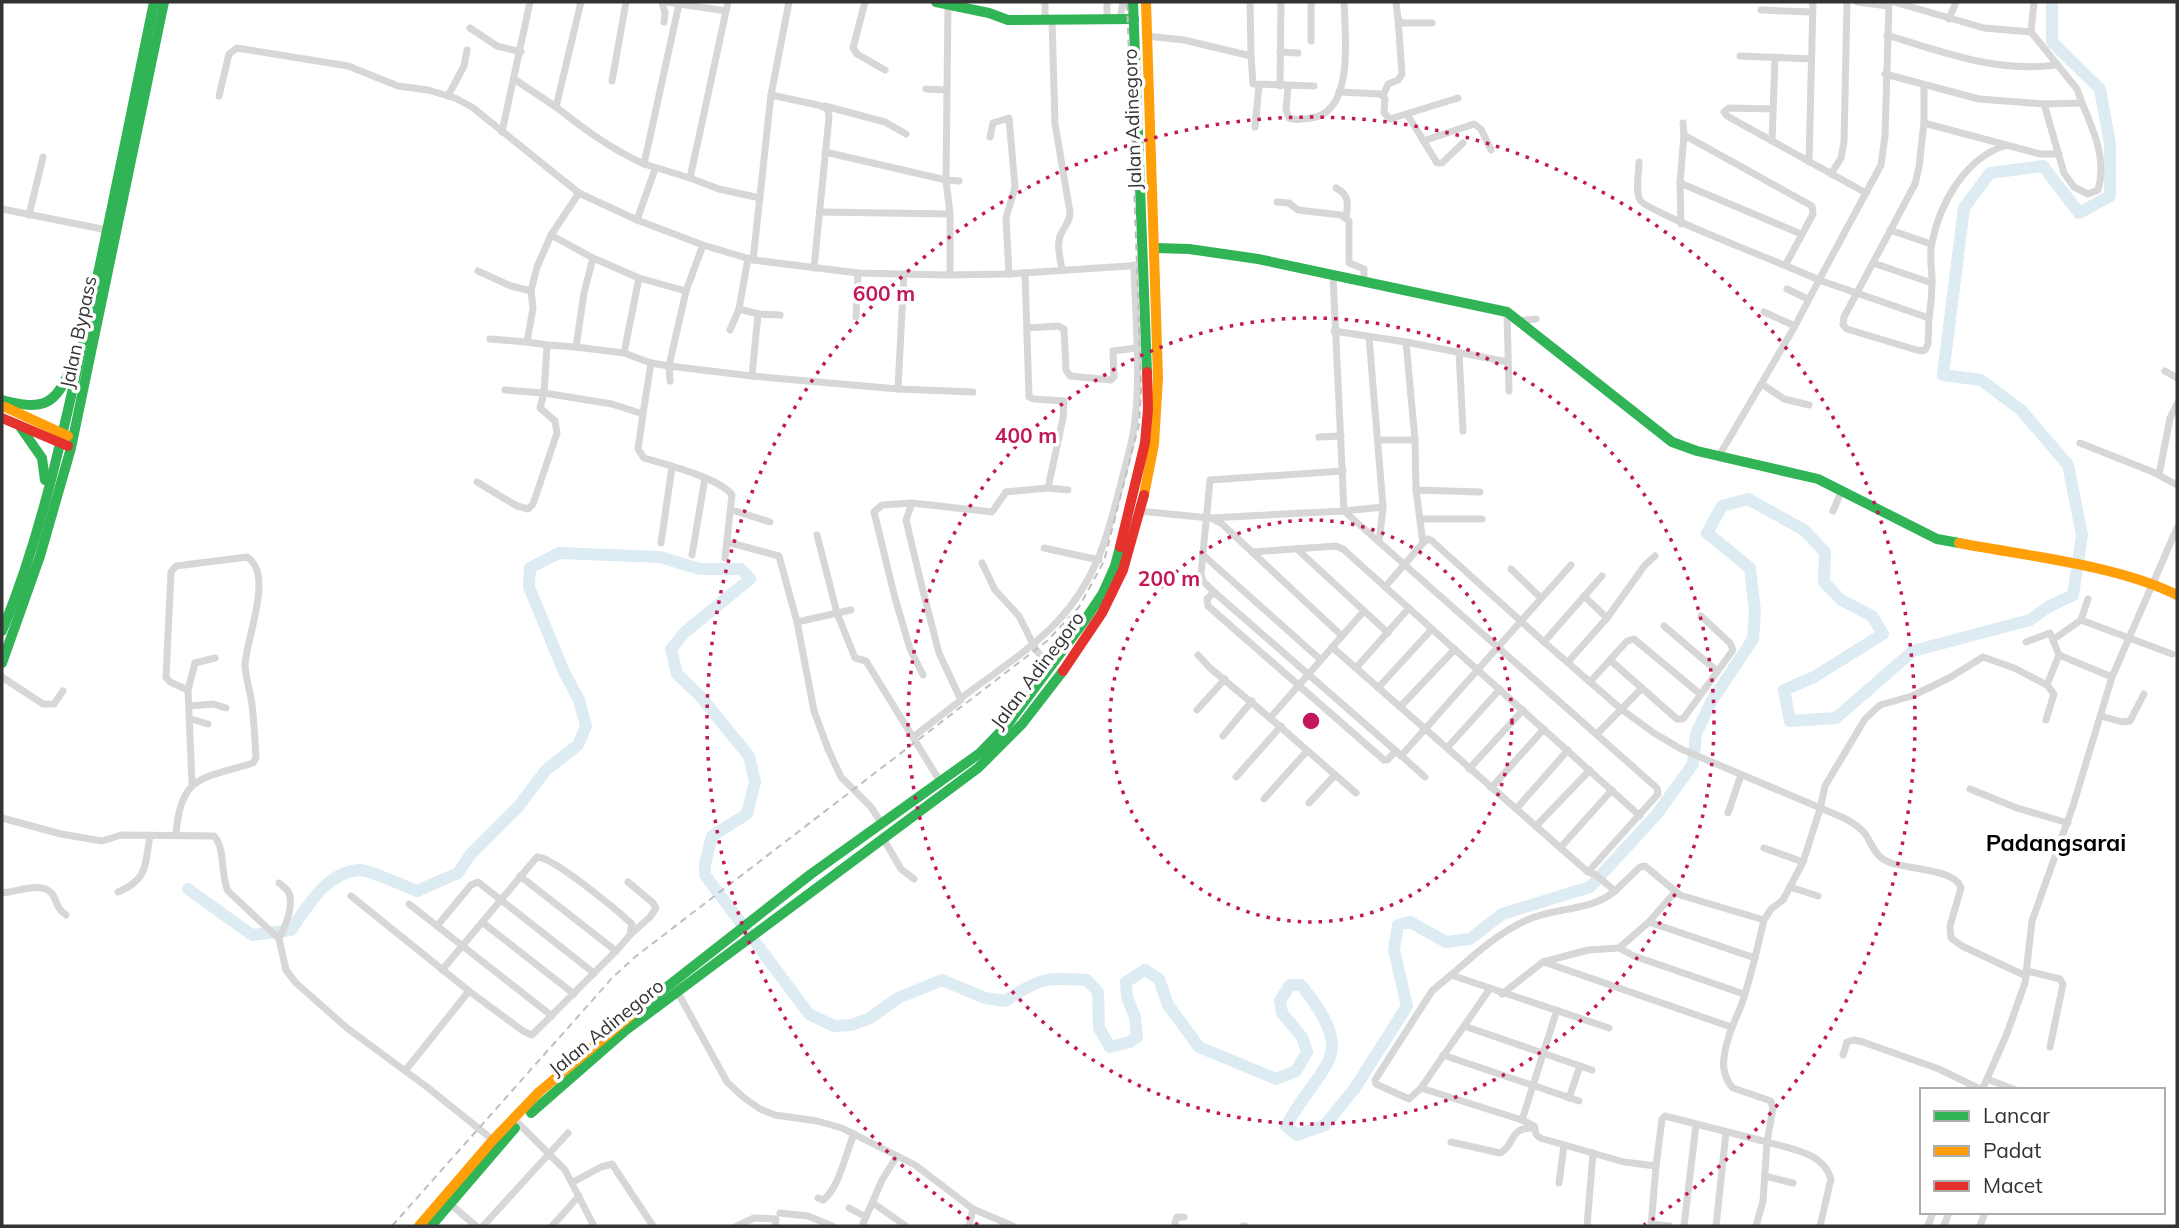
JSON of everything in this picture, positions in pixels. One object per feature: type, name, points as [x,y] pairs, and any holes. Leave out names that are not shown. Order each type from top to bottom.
[{"type":"main road","name":"Jalan Bypass","points":[[2,663],[50,526],[72,443],[154,2]]},
{"type":"main road","name":"Jalan Bypass","points":[[2,631],[18,593],[62,439],[107,230],[164,2]]},
{"type":"main road","points":[[936,2],[989,13],[1008,20],[1134,19]]},
{"type":"main road","points":[[908,813],[925,801],[941,783],[980,752],[1008,724],[1051,668],[1102,593],[1115,566],[1145,443],[1153,356],[1139,265],[1133,2]]},
{"type":"main road","name":"Jalan Adinegoro","points":[[1146,2],[1155,248],[1152,337]]},
{"type":"main road","points":[[1155,248],[1189,249],[1258,259],[1507,312],[1662,436],[1681,446],[1818,479],[1937,539],[2086,567],[2153,583],[2177,594]]},
{"type":"main road","points":[[2,403],[41,407],[55,399],[64,387],[86,324]]},
{"type":"main road","name":"Jalan Adinegoro","points":[[925,801],[978,768],[1001,746],[1045,696],[1102,613],[1123,570],[1154,444],[1158,409],[1153,356]]},
{"type":"main road","points":[[2,403],[62,439]]},
{"type":"main road","points":[[2,418],[21,428],[72,443]]},
{"type":"main road","points":[[21,428],[41,452],[46,465],[36,528]]},
{"type":"main road","name":"Jalan Adinegoro","points":[[419,1226],[493,1140],[539,1093],[765,909],[882,824],[908,813]]},
{"type":"main road","name":"Jalan Adinegoro","points":[[431,1226],[519,1124],[623,1026],[677,991],[732,950],[883,837],[908,813]]},
{"type":"street","points":[[502,132],[530,2]]},
{"type":"street","points":[[556,107],[581,2]]},
{"type":"street","points":[[612,81],[626,2]]},
{"type":"street","points":[[662,2],[664,22]]},
{"type":"street","points":[[667,2],[726,11]]},
{"type":"street","points":[[690,178],[728,2]]},
{"type":"street","points":[[730,330],[740,309],[750,259],[760,198],[771,95],[789,2]]},
{"type":"street","points":[[864,2],[853,48],[862,57],[885,70]]},
{"type":"street","points":[[1045,2],[1055,124],[1070,212],[1069,223],[1060,234],[1062,269]]},
{"type":"street","points":[[1107,2],[1107,19]]},
{"type":"street","points":[[1120,20],[1123,2]]},
{"type":"street","points":[[1250,2],[1251,82],[1259,85],[1314,86]]},
{"type":"street","points":[[1281,2],[1280,52],[1287,114],[1294,120],[1322,115],[1328,111],[1339,92],[1346,66],[1344,2]]},
{"type":"street","points":[[1311,2],[1311,41]]},
{"type":"street","points":[[1396,2],[1402,74],[1398,80],[1388,84],[1383,96],[1384,113],[1393,119],[1458,98]]},
{"type":"street","points":[[1809,162],[1813,2]]},
{"type":"street","points":[[1831,174],[1839,163],[1844,142],[1847,2]]},
{"type":"street","points":[[1857,2],[1891,3],[1984,28],[2031,32]]},
{"type":"street","points":[[1949,19],[1956,2]]},
{"type":"street","points":[[2035,2],[2031,32],[2077,89],[2099,148],[2102,174],[2098,190],[2088,194],[2074,187],[2064,173],[2044,104]]},
{"type":"street","points":[[1719,456],[1795,326],[1879,171],[1891,3]]},
{"type":"street","points":[[644,164],[679,4]]},
{"type":"street","points":[[948,4],[946,180],[950,214],[950,274]]},
{"type":"street","points":[[1761,9],[1811,12]]},
{"type":"street","points":[[1398,19],[1406,24],[1433,23]]},
{"type":"street","points":[[470,28],[497,46],[521,52]]},
{"type":"street","points":[[1887,35],[1960,58],[2006,66],[2055,65]]},
{"type":"street","points":[[1146,36],[1184,40],[1251,56]]},
{"type":"street","points":[[219,96],[229,54],[237,48],[348,66],[398,86],[448,96],[472,107],[579,193],[637,220],[750,259],[858,273],[904,274],[1009,274],[1139,265],[1135,422],[1113,515],[1099,560],[1085,586],[1065,612],[1032,644],[961,698],[959,704],[912,737]]},
{"type":"street","points":[[448,96],[464,66],[467,50]]},
{"type":"street","points":[[1280,52],[1297,53]]},
{"type":"street","points":[[1740,56],[1811,59]]},
{"type":"street","points":[[1772,141],[1775,57]]},
{"type":"street","points":[[1885,74],[1979,99],[2044,104],[2082,103]]},
{"type":"street","points":[[514,79],[620,153],[655,169],[719,189],[760,198]]},
{"type":"street","points":[[1255,127],[1259,85]]},
{"type":"street","points":[[1924,85],[1924,123],[1917,176],[1844,317],[1843,325],[1847,329],[1924,350],[1928,344],[1932,283],[1931,244],[1946,200],[1953,188],[1982,157],[2007,145]]},
{"type":"street","points":[[926,89],[946,90]]},
{"type":"street","points":[[1339,92],[1378,93],[1383,96]]},
{"type":"street","points":[[771,95],[885,122],[906,134]]},
{"type":"street","points":[[814,268],[829,117],[828,109],[824,106]]},
{"type":"street","points":[[1773,108],[1724,110],[1727,116],[1866,193]]},
{"type":"street","points":[[1407,114],[1435,161],[1439,163],[1463,143]]},
{"type":"street","points":[[990,137],[993,123],[1009,118],[1015,187],[1006,218],[1009,274]]},
{"type":"street","points":[[1681,223],[1683,123]]},
{"type":"street","points":[[1924,123],[2047,155],[2059,154]]},
{"type":"street","points":[[1423,141],[1474,124],[1481,129],[1491,150]]},
{"type":"street","points":[[1684,135],[1809,202],[1814,211],[1786,264]]},
{"type":"street","points":[[825,152],[959,181]]},
{"type":"street","points":[[29,215],[43,157]]},
{"type":"street","points":[[946,158],[956,158]]},
{"type":"street","points":[[1639,162],[1640,201],[1681,223],[1786,264],[1819,280],[1929,318]]},
{"type":"street","points":[[637,220],[655,169]]},
{"type":"street","points":[[1680,183],[1801,233]]},
{"type":"street","points":[[1336,188],[1348,198],[1346,218]]},
{"type":"street","points":[[527,342],[533,308],[531,291],[537,267],[551,234],[579,193]]},
{"type":"street","points":[[1277,202],[1289,203],[1298,210],[1342,215],[1346,218],[1349,221],[1349,263],[1364,269],[1364,281]]},
{"type":"street","points":[[2,209],[107,230]]},
{"type":"street","points":[[820,212],[950,214]]},
{"type":"street","points":[[1890,230],[1931,244]]},
{"type":"street","points":[[551,234],[593,258],[639,278],[686,291]]},
{"type":"street","points":[[670,381],[669,366],[686,291],[703,245]]},
{"type":"street","points":[[576,347],[584,293],[593,258]]},
{"type":"street","points":[[1874,263],[1932,283]]},
{"type":"street","points":[[478,271],[511,286],[531,291]]},
{"type":"street","points":[[856,317],[858,273]]},
{"type":"street","points":[[1025,273],[1029,397],[1064,401],[1048,488]]},
{"type":"street","points":[[898,389],[904,274]]},
{"type":"street","points":[[1333,275],[1345,511],[1657,788],[1658,794],[1592,873]]},
{"type":"street","points":[[624,353],[639,278]]},
{"type":"street","points":[[1787,289],[1808,299]]},
{"type":"street","points":[[740,309],[758,314],[780,315]]},
{"type":"street","points":[[1507,312],[1509,391]]},
{"type":"street","points":[[1764,312],[1795,326]]},
{"type":"street","points":[[752,376],[758,314]]},
{"type":"street","points":[[1518,321],[1536,318]]},
{"type":"street","points":[[1027,328],[1058,326],[1064,329],[1066,370],[1070,376],[1111,380],[1114,377],[1113,351],[1136,348]]},
{"type":"street","points":[[1334,331],[1508,362]]},
{"type":"street","points":[[1369,337],[1383,507],[1379,542]]},
{"type":"street","points":[[490,339],[624,353],[651,363],[752,376],[898,389],[973,392]]},
{"type":"street","points":[[1406,342],[1415,440],[1416,490],[1423,543]]},
{"type":"street","points":[[477,482],[525,509],[533,504],[558,429],[555,421],[540,408],[544,393],[547,345]]},
{"type":"street","points":[[1459,352],[1463,431]]},
{"type":"street","points":[[651,363],[638,449],[644,458],[705,478],[730,490],[732,510],[725,558]]},
{"type":"street","points":[[2165,371],[2177,378]]},
{"type":"street","points":[[1762,384],[1784,399],[1810,405]]},
{"type":"street","points":[[505,390],[612,404],[643,414]]},
{"type":"street","points":[[2159,475],[2170,418],[2177,404]]},
{"type":"street","points":[[1319,437],[1341,436]]},
{"type":"street","points":[[1378,440],[1415,440]]},
{"type":"street","points":[[2080,443],[2177,485]]},
{"type":"street","points":[[661,543],[672,467]]},
{"type":"street","points":[[1343,471],[1210,480],[1202,578],[1210,595],[1387,760],[1425,728],[1571,565]]},
{"type":"street","points":[[692,555],[705,478]]},
{"type":"street","points":[[923,675],[910,649],[874,512],[879,506],[912,503],[992,512],[1006,492],[1048,488],[1068,490]]},
{"type":"street","points":[[1416,490],[1480,492]]},
{"type":"street","points":[[1833,511],[1842,490]]},
{"type":"street","points":[[912,503],[906,520],[922,587],[939,653],[961,698]]},
{"type":"street","points":[[1139,511],[1208,517],[1383,507]]},
{"type":"street","points":[[732,510],[770,522]]},
{"type":"street","points":[[1208,517],[1221,523],[1342,636]]},
{"type":"street","points":[[1420,519],[1482,519]]},
{"type":"street","points":[[1983,1088],[2006,1036],[2027,974],[2032,921],[2068,822],[2112,677],[2177,528]]},
{"type":"street","points":[[817,535],[837,614],[855,658],[866,660],[941,783]]},
{"type":"street","points":[[1385,587],[1423,543],[1428,539],[1432,541],[1621,709],[1654,733],[1681,749],[1844,818],[1858,827],[1880,858],[1893,864],[1937,872],[1956,880],[1961,888],[1950,926],[1951,938],[1962,946],[2027,974],[2060,979],[2063,985],[2050,1047]]},
{"type":"street","points":[[727,542],[779,556],[797,622],[814,711],[837,771],[871,807],[882,824]]},
{"type":"street","points":[[1252,552],[1339,547],[1640,816]]},
{"type":"street","points":[[1044,548],[1099,560]]},
{"type":"street","points":[[1297,549],[1388,633]]},
{"type":"street","points":[[1202,554],[1321,660]]},
{"type":"street","points":[[1568,662],[1607,618],[1645,565],[1655,556]]},
{"type":"street","points":[[188,690],[170,682],[166,677],[172,569],[174,566],[247,557],[254,563],[257,571],[258,594],[245,668],[252,704],[256,758],[253,763],[192,783]]},
{"type":"street","points":[[982,563],[995,590],[1025,625],[1032,644],[1051,668]]},
{"type":"street","points":[[1511,569],[1541,598]]},
{"type":"street","points":[[1544,642],[1602,576]]},
{"type":"street","points":[[1210,595],[1208,606],[1424,777]]},
{"type":"street","points":[[1584,597],[1607,618]]},
{"type":"street","points":[[2054,639],[2081,620],[2088,599]]},
{"type":"street","points":[[1356,668],[1409,608]]},
{"type":"street","points":[[797,622],[851,610]]},
{"type":"street","points":[[1270,718],[1364,611]]},
{"type":"street","points":[[1610,660],[1681,720],[1732,652],[1733,646],[1701,616]]},
{"type":"street","points":[[2081,620],[2172,653]]},
{"type":"street","points":[[1664,626],[1717,671]]},
{"type":"street","points":[[1378,688],[1432,629]]},
{"type":"street","points":[[2026,642],[2047,633],[2054,639],[2059,655],[2047,685]]},
{"type":"street","points":[[1590,682],[1627,641],[1634,639],[1700,694]]},
{"type":"street","points":[[1332,647],[1560,848],[1615,891]]},
{"type":"street","points":[[1400,707],[1455,649]]},
{"type":"street","points":[[1198,655],[1356,793]]},
{"type":"street","points":[[2059,655],[2112,677]]},
{"type":"street","points":[[1756,1226],[1763,1202],[1772,1101],[1733,1088],[1724,1070],[1723,1059],[1755,958],[1764,920],[1771,909],[1781,902],[1803,862],[1825,786],[1838,760],[1862,722],[1880,705],[1912,696],[1949,678],[1983,656],[2047,685],[2054,694],[2046,720]]},
{"type":"street","points":[[176,835],[178,812],[192,783],[188,690],[195,663],[215,658]]},
{"type":"street","points":[[2,677],[43,704],[54,704],[63,691]]},
{"type":"street","points":[[1197,710],[1225,679]]},
{"type":"street","points":[[1597,734],[1642,688]]},
{"type":"street","points":[[1447,748],[1500,690]]},
{"type":"street","points":[[2101,716],[2122,722],[2130,721],[2144,694]]},
{"type":"street","points":[[1223,736],[1252,701]]},
{"type":"street","points":[[190,706],[213,704],[226,708]]},
{"type":"street","points":[[1469,769],[1523,710]]},
{"type":"street","points":[[191,719],[208,724]]},
{"type":"street","points":[[1236,777],[1281,726]]},
{"type":"street","points":[[1491,788],[1544,729]]},
{"type":"street","points":[[1516,809],[1568,750]]},
{"type":"street","points":[[1264,799],[1307,751]]},
{"type":"street","points":[[1536,826],[1590,770]]},
{"type":"street","points":[[1309,803],[1335,775]]},
{"type":"street","points":[[1728,813],[1741,775]]},
{"type":"street","points":[[1970,789],[2010,805],[2068,822]]},
{"type":"street","points":[[1560,848],[1612,790]]},
{"type":"street","points":[[2,818],[50,832],[97,841],[121,835],[210,835],[217,839],[228,891],[278,936],[286,970],[296,984],[347,1028],[493,1140]]},
{"type":"street","points":[[118,892],[130,887],[141,877],[146,867],[150,835]]},
{"type":"street","points":[[883,837],[901,869],[914,879]]},
{"type":"street","points":[[1764,848],[1803,862]]},
{"type":"street","points":[[442,970],[537,857],[547,858],[630,922],[633,928],[630,935]]},
{"type":"street","points":[[1489,989],[1421,1088],[1409,1098],[1376,1084],[1375,1080],[1432,991],[1451,975],[1489,944],[1528,919],[1599,902],[1642,866],[1675,892],[1688,898],[1764,920]]},
{"type":"street","points":[[520,876],[617,951]]},
{"type":"street","points":[[437,926],[474,882],[482,884],[594,973]]},
{"type":"street","points":[[351,896],[469,991],[528,1034],[536,1034],[656,908],[628,882]]},
{"type":"street","points":[[278,936],[287,918],[290,901],[288,891],[279,883]]},
{"type":"street","points":[[1790,887],[1818,896]]},
{"type":"street","points":[[2,893],[44,888],[53,895],[57,907],[66,915]]},
{"type":"street","points":[[1619,948],[1649,922],[1675,892]]},
{"type":"street","points":[[410,904],[552,1016]]},
{"type":"street","points":[[482,922],[574,994]]},
{"type":"street","points":[[1649,922],[1755,958]]},
{"type":"street","points":[[1503,994],[1543,962],[1588,950],[1619,948],[1634,956],[1744,994]]},
{"type":"street","points":[[1543,962],[1731,1027]]},
{"type":"street","points":[[1451,975],[1609,1028]]},
{"type":"street","points":[[405,1071],[469,991]]},
{"type":"street","points":[[677,991],[727,1082],[760,1109],[775,1115],[817,1121],[854,1134],[915,1165],[973,1209],[1013,1226]]},
{"type":"street","points":[[1521,1120],[1557,1010]]},
{"type":"street","points":[[1464,1026],[1592,1070]]},
{"type":"street","points":[[1843,1055],[1847,1042],[1857,1041],[1925,1064],[1978,1088]]},
{"type":"street","points":[[1443,1055],[1579,1101]]},
{"type":"street","points":[[1569,1098],[1580,1066]]},
{"type":"street","points":[[1987,1079],[1998,1087]]},
{"type":"street","points":[[1421,1088],[1521,1120],[1535,1128],[1537,1136],[1564,1145],[1624,1163],[1656,1166]]},
{"type":"street","points":[[1670,1226],[1651,1225],[1663,1118],[1667,1116],[1814,1156],[1831,1179],[1820,1226]]},
{"type":"street","points":[[519,1124],[565,1170],[594,1226]]},
{"type":"street","points":[[1684,1226],[1696,1125]]},
{"type":"street","points":[[1451,1142],[1500,1153],[1507,1149],[1516,1131],[1535,1128]]},
{"type":"street","points":[[1716,1226],[1726,1132]]},
{"type":"street","points":[[484,1226],[568,1133]]},
{"type":"street","points":[[818,1198],[824,1200],[828,1196],[840,1173],[854,1134]]},
{"type":"street","points":[[1559,1183],[1564,1145]]},
{"type":"street","points":[[1587,1226],[1593,1153]]},
{"type":"street","points":[[862,1226],[897,1156]]},
{"type":"street","points":[[573,1182],[612,1164],[653,1226]]},
{"type":"street","points":[[1765,1176],[1793,1183]]},
{"type":"street","points":[[552,1226],[579,1196]]},
{"type":"street","points":[[449,1203],[476,1226]]},
{"type":"street","points":[[873,1203],[906,1226]]},
{"type":"street","points":[[849,1208],[866,1217]]},
{"type":"street","points":[[969,1226],[973,1209]]},
{"type":"street","points":[[780,1213],[808,1216],[832,1226]]},
{"type":"street","points":[[1174,1226],[1177,1217],[1184,1217]]},
{"type":"street","points":[[737,1226],[754,1218],[776,1219],[775,1226]]},
{"type":"waterway","points":[[188,889],[252,935],[291,930],[319,892],[328,883],[348,872],[365,871],[417,891],[458,873],[470,855],[518,807],[546,770],[578,745],[586,726],[579,700],[564,672],[529,587],[530,568],[559,553],[660,557],[700,569],[741,569],[750,579],[685,632],[671,649],[677,674],[700,696],[749,756],[755,782],[747,814],[712,836],[705,875],[809,1014],[834,1026],[852,1025],[870,1018],[898,998],[942,980],[985,998],[1005,1001],[1036,983],[1062,979],[1087,980],[1098,992],[1099,1028],[1110,1047],[1130,1042],[1137,1037],[1126,982],[1145,970],[1159,979],[1168,1005],[1199,1047],[1276,1079],[1296,1071],[1307,1052],[1302,1037],[1282,1013],[1280,1001],[1290,985],[1301,985],[1329,1029],[1332,1044],[1330,1058],[1323,1071],[1286,1126],[1297,1135],[1325,1125],[1355,1088],[1407,1006],[1394,950],[1398,925],[1410,922],[1446,942],[1470,939],[1502,914],[1590,887],[1657,814],[1693,764],[1696,734],[1711,702],[1753,639],[1755,611],[1750,568],[1707,533],[1722,506],[1748,499],[1804,530],[1825,552],[1824,582],[1841,600],[1872,616],[1883,634],[1814,677],[1784,690],[1790,721],[1836,718],[1913,651],[2030,620],[2048,607],[2073,595],[2082,535],[2068,465],[2021,410],[1981,380],[1943,375],[1964,208],[1990,173],[2043,166],[2079,213],[2110,196],[2110,144],[2100,89],[2052,42],[2052,2]]},
{"type":"railway","points":[[392,1226],[613,977],[635,957],[1047,641],[1079,607],[1104,561],[1139,424],[1141,390],[1127,2]]},
{"type":"traffic: fast","points":[[2,631],[26,567],[63,433],[154,2]]},
{"type":"traffic: fast","points":[[2,663],[40,556],[71,448],[164,2]]},
{"type":"traffic: fast","points":[[936,2],[989,13],[1008,20],[1134,19]]},
{"type":"traffic: fast","points":[[1133,2],[1147,372]]},
{"type":"traffic: fast","points":[[1155,248],[1189,249],[1258,259],[1507,312],[1672,442],[1697,451],[1818,479],[1937,539],[1959,543]]},
{"type":"traffic: fast","points":[[2,400],[26,405],[43,403],[57,393],[69,372]]},
{"type":"traffic: fast","points":[[21,428],[42,458],[45,480]]},
{"type":"traffic: fast","points":[[635,1012],[811,874],[980,753],[1008,724],[1085,620],[1103,593],[1120,547]]},
{"type":"traffic: fast","points":[[531,1113],[626,1030],[978,768],[1022,724],[1063,671]]},
{"type":"traffic: fast","points":[[431,1226],[515,1128]]},
{"type":"traffic: slow","points":[[1144,495],[1154,444],[1158,378],[1146,2]]},
{"type":"traffic: slow","points":[[5,407],[68,436]]},
{"type":"traffic: slow","points":[[1959,543],[2099,569],[2127,576],[2177,595]]},
{"type":"traffic: slow","points":[[419,1226],[493,1140],[539,1092],[635,1012]]},
{"type":"traffic: jam","points":[[1120,547],[1145,443],[1147,372]]},
{"type":"traffic: jam","points":[[2,418],[68,446]]},
{"type":"traffic: jam","points":[[1063,671],[1102,613],[1123,570],[1144,495]]},
{"type":"district","name":"Padangsarai","points":[[2056,843]]}]
